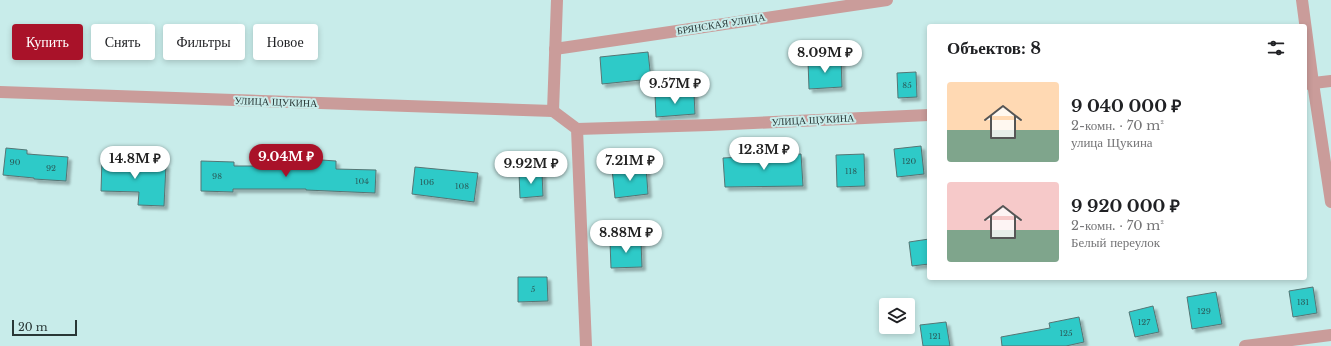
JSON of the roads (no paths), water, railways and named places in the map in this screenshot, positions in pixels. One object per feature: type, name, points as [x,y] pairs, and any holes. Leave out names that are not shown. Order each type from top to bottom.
[{"type":"street","points":[[557,0],[553,111],[577,129],[586,346]]},
{"type":"street","name":"БРЯНСКАЯ УЛИЦА","points":[[556,49],[887,0]]},
{"type":"street","points":[[1302,0],[1304,24]]},
{"type":"street","points":[[1307,60],[1309,84],[1331,202]]},
{"type":"street","points":[[1309,84],[1331,81]]},
{"type":"street","name":"УЛИЦА ЩУКИНА","points":[[0,92],[553,111]]},
{"type":"street","name":"УЛИЦА ЩУКИНА","points":[[577,129],[718,125],[927,115]]},
{"type":"street","points":[[1245,346],[1331,335]]}]
